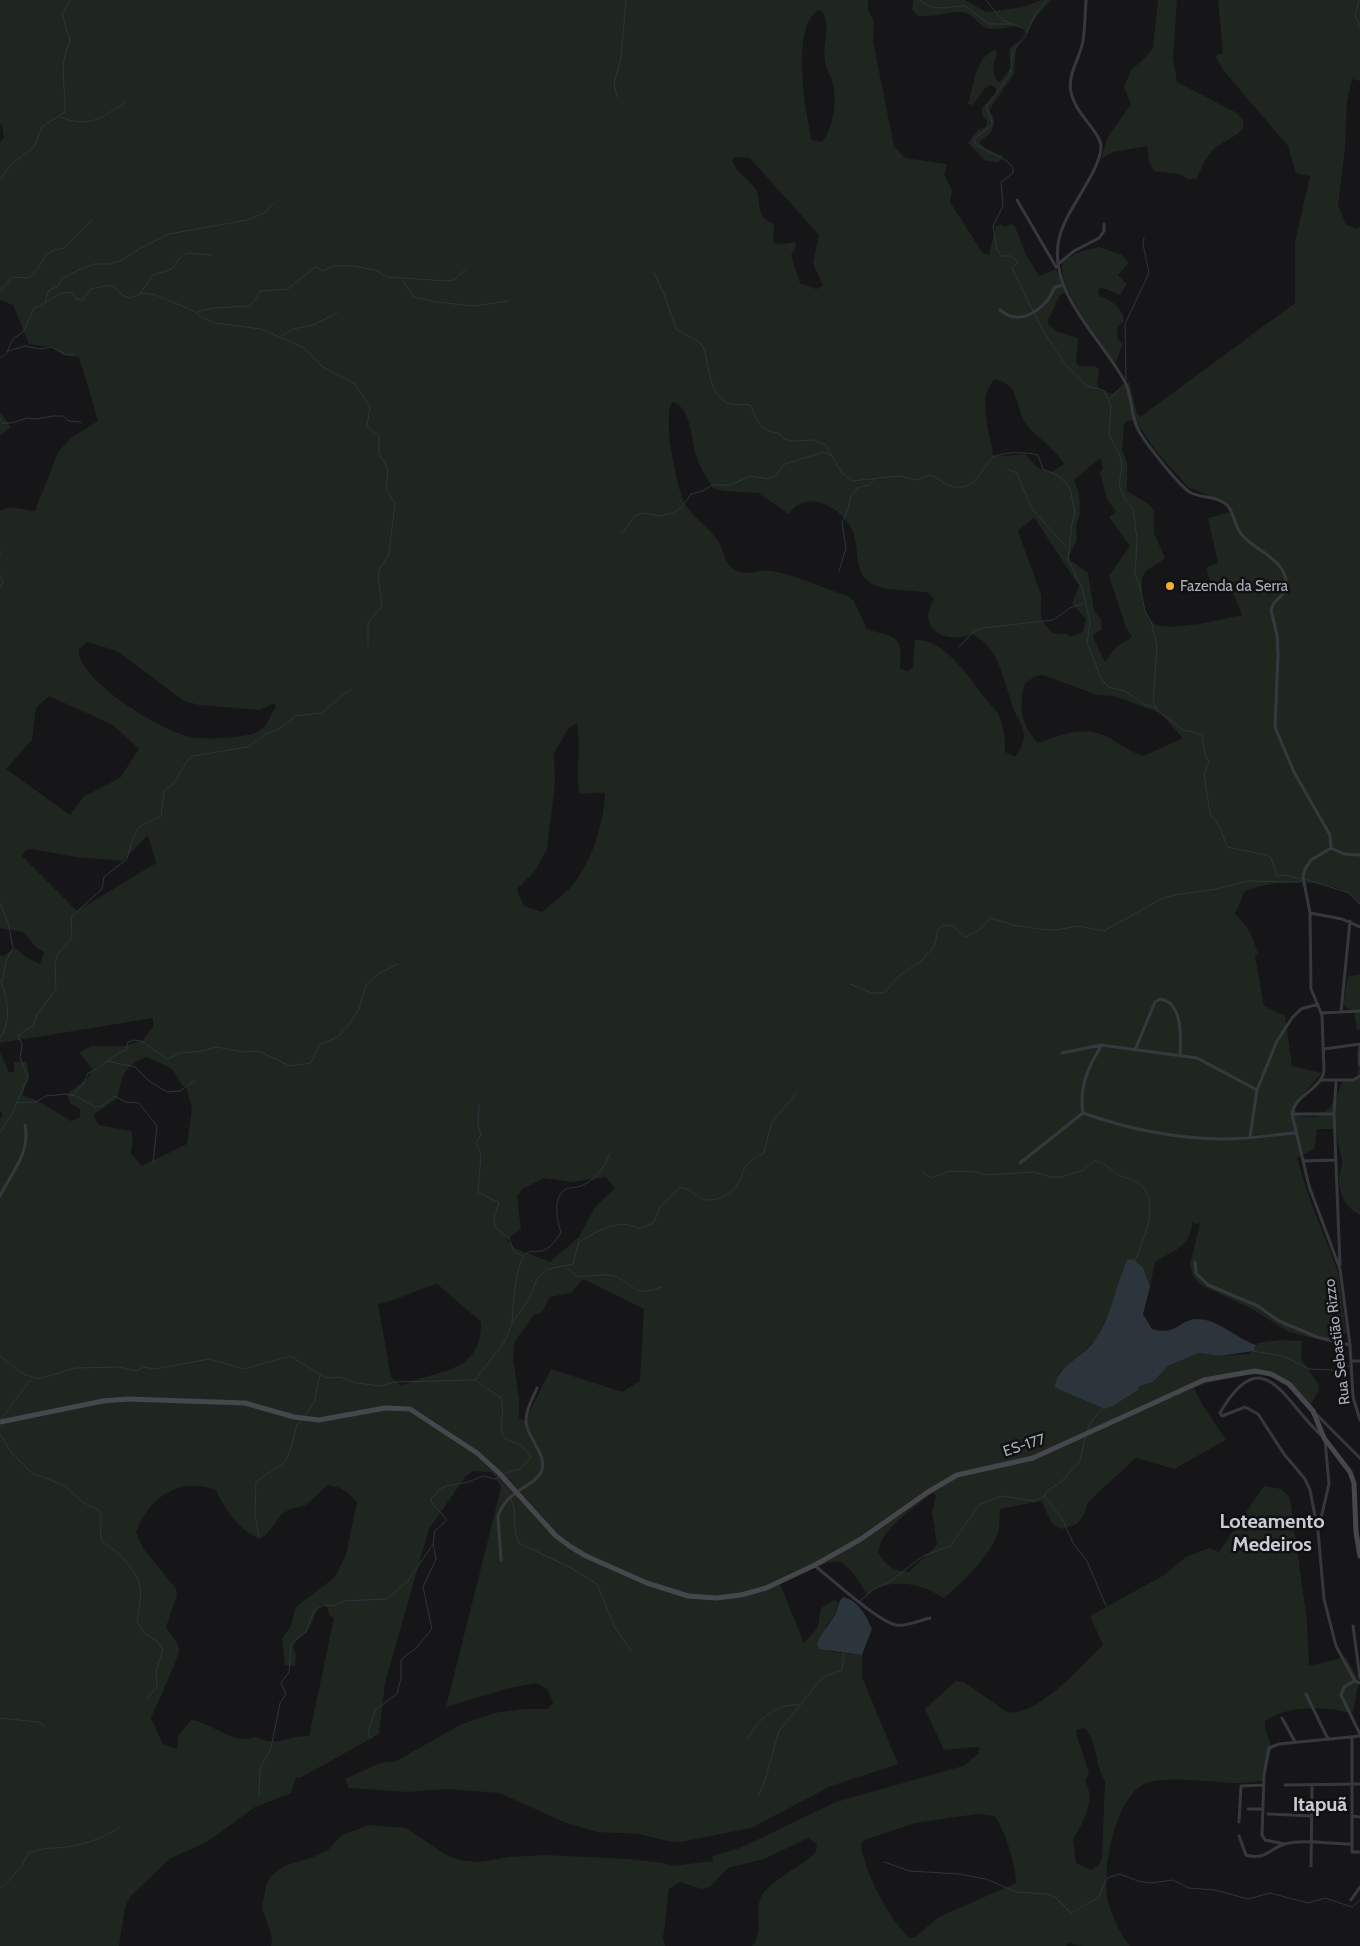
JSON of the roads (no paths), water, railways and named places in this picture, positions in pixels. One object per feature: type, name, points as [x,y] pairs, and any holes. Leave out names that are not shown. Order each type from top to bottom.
[{"type":"main road","name":"ES-177","points":[[0,1422],[103,1401],[127,1399],[245,1403],[294,1417],[319,1420],[394,1407],[410,1409],[477,1453],[556,1536],[586,1556],[648,1584],[674,1593],[716,1598],[741,1595],[766,1588],[815,1565],[861,1539],[928,1492],[957,1475],[1033,1458],[1204,1380],[1256,1371],[1272,1374],[1290,1384],[1312,1412],[1324,1438],[1342,1459],[1354,1483],[1356,1532],[1360,1556]]},
{"type":"street","points":[[1086,0],[1083,42],[1070,90],[1082,117],[1099,137],[1100,151],[1061,232],[1058,270],[1068,295],[1125,382],[1135,422],[1140,433],[1187,490],[1218,500],[1228,506],[1242,536],[1267,554],[1280,567],[1284,576],[1286,591],[1270,610],[1277,635],[1278,655],[1275,727],[1294,772],[1330,835],[1332,848]]},
{"type":"street","points":[[1017,200],[1058,270]]},
{"type":"street","points":[[1057,264],[1074,251],[1099,238],[1104,231],[1104,224]]},
{"type":"street","points":[[1000,310],[1007,316],[1023,318],[1046,302],[1055,287],[1063,284]]},
{"type":"street","points":[[1332,848],[1344,854],[1360,855]]},
{"type":"street","points":[[1332,848],[1311,860],[1305,869],[1304,882],[1310,913],[1311,989],[1322,1013],[1324,1071],[1322,1080],[1295,1104],[1292,1114],[1334,1114]]},
{"type":"street","points":[[1310,913],[1350,921],[1360,927]]},
{"type":"street","points":[[1341,1012],[1350,921]]},
{"type":"street","points":[[1135,1050],[1155,1002],[1160,999],[1167,1000],[1174,1007],[1181,1032],[1180,1056]]},
{"type":"street","points":[[1250,1137],[1257,1090],[1277,1040],[1292,1018],[1301,1009],[1318,1004]]},
{"type":"street","points":[[1322,1013],[1360,1011]]},
{"type":"street","points":[[1062,1053],[1101,1045],[1197,1058],[1257,1090]]},
{"type":"street","points":[[1083,1113],[1081,1096],[1087,1070],[1101,1045]]},
{"type":"street","points":[[1324,1048],[1360,1045],[1360,1064]]},
{"type":"street","points":[[1322,1080],[1336,1082],[1356,1080],[1360,1076]]},
{"type":"street","points":[[1336,1082],[1334,1114],[1340,1269]]},
{"type":"street","points":[[1083,1113],[1137,1128],[1219,1139],[1295,1133]]},
{"type":"street","points":[[1020,1163],[1083,1113]]},
{"type":"street","name":"Rua Sebastião Rizzo","points":[[1292,1114],[1295,1133],[1319,1214],[1340,1269],[1352,1361],[1353,1397],[1360,1420]]},
{"type":"street","points":[[0,1196],[24,1150],[27,1135],[25,1126]]},
{"type":"street","points":[[1303,1161],[1335,1160]]},
{"type":"street","points":[[1195,1262],[1196,1273],[1208,1285],[1258,1306],[1279,1322],[1317,1337],[1350,1345]]},
{"type":"street","points":[[1352,1361],[1360,1361]]},
{"type":"street","points":[[1318,1531],[1329,1484],[1324,1438],[1298,1412],[1276,1384],[1263,1379],[1251,1379],[1241,1384],[1230,1395],[1220,1413],[1222,1416],[1245,1407],[1252,1408],[1284,1454],[1305,1479],[1310,1490],[1318,1531],[1324,1599],[1329,1624],[1336,1646],[1354,1681],[1360,1683]]},
{"type":"street","points":[[501,1560],[498,1516],[505,1503],[515,1491],[536,1478],[541,1472],[541,1459],[526,1426],[525,1419],[536,1388]]},
{"type":"street","points":[[1312,1412],[1360,1458]]},
{"type":"street","points":[[815,1565],[870,1610],[893,1623],[904,1624],[930,1618]]},
{"type":"street","points":[[1353,1626],[1360,1678]]},
{"type":"street","points":[[1352,1844],[1285,1844],[1263,1838],[1261,1826],[1269,1748],[1272,1745],[1360,1735],[1341,1695],[1344,1687],[1354,1681]]},
{"type":"street","points":[[1306,1694],[1328,1739]]},
{"type":"street","points":[[1282,1718],[1295,1742]]},
{"type":"street","points":[[1352,1737],[1352,1852],[1360,1852]]},
{"type":"street","points":[[1285,1785],[1360,1784]]},
{"type":"street","points":[[1239,1822],[1241,1786],[1264,1785]]},
{"type":"street","points":[[1311,1866],[1312,1785]]},
{"type":"street","points":[[1248,1809],[1262,1809]]},
{"type":"street","points":[[1268,1814],[1312,1816]]},
{"type":"street","points":[[1352,1816],[1360,1816]]},
{"type":"street","points":[[1239,1836],[1246,1854],[1252,1857],[1272,1852],[1285,1844]]},
{"type":"street","points":[[1350,1900],[1360,1887]]},
{"type":"waterway","points":[[0,178],[13,163],[34,147],[42,127],[65,112],[63,67],[66,50],[70,41],[62,14],[70,0]]},
{"type":"waterway","points":[[617,97],[614,84],[621,58],[626,0]]},
{"type":"waterway","points":[[920,0],[936,8],[965,6],[989,24],[1010,24]]},
{"type":"waterway","points":[[986,0],[1002,20],[1023,28],[1027,32]]},
{"type":"waterway","points":[[1047,0],[1035,15],[1025,37],[1013,51],[1010,75],[986,107],[992,125],[974,139],[976,145],[1007,161],[1013,168],[1013,173],[1001,182],[1003,206],[993,226],[997,249],[1001,256],[1011,256],[1018,262],[1012,268],[1034,314],[1052,345],[1086,385],[1104,391],[1111,406],[1109,435],[1119,453],[1122,465],[1119,485],[1125,499],[1133,509],[1135,522],[1137,541],[1135,575],[1139,583],[1145,611],[1151,621],[1157,646],[1153,701],[1158,711],[1183,730],[1198,733],[1202,736],[1205,755],[1209,762],[1204,773],[1210,814],[1220,827],[1227,847],[1266,855],[1271,858],[1277,876],[1286,875],[1301,879]]},
{"type":"waterway","points":[[1359,0],[1355,16],[1360,26]]},
{"type":"waterway","points":[[60,117],[87,122],[102,117],[125,102]]},
{"type":"waterway","points":[[45,303],[48,291],[58,286],[62,279],[78,270],[94,264],[110,264],[122,260],[169,234],[247,220],[266,212],[273,203]]},
{"type":"waterway","points":[[0,291],[12,277],[29,278],[37,270],[46,255],[54,250],[64,248],[92,220]]},
{"type":"waterway","points":[[1126,380],[1125,324],[1149,273],[1143,244],[1144,238]]},
{"type":"waterway","points":[[140,294],[153,275],[172,269],[179,259],[187,253],[212,255]]},
{"type":"waterway","points":[[197,312],[214,308],[250,306],[261,291],[288,289],[315,267],[323,271],[333,266],[353,266],[375,270],[387,277],[447,281],[454,280],[467,268]]},
{"type":"waterway","points":[[654,273],[664,294],[676,329],[699,342],[703,347],[717,395],[732,405],[750,405],[760,424],[767,430],[779,433],[784,439],[792,441],[814,440],[826,445],[841,472],[852,481],[898,476],[918,480],[930,475],[953,487],[962,487],[975,480],[992,458],[996,456],[1014,453],[1038,455],[1043,469],[1059,476],[1070,488],[1075,513],[1068,559],[1083,590],[1090,622],[1087,643],[1101,678],[1108,687],[1125,691],[1144,704],[1157,708]]},
{"type":"waterway","points":[[402,280],[414,297],[436,302],[474,306],[508,301]]},
{"type":"waterway","points":[[0,358],[6,354],[13,339],[24,331],[34,308],[57,295],[67,293],[72,293],[76,299],[83,300],[91,289],[110,285],[124,296],[130,298],[143,293],[156,295],[194,311],[203,318],[215,323],[261,329],[304,348],[323,367],[355,384],[370,407],[367,426],[379,436],[379,453],[388,469],[386,490],[395,503],[389,554],[380,568],[378,577],[382,606],[368,623],[368,646]]},
{"type":"waterway","points":[[281,336],[293,329],[313,325],[337,313]]},
{"type":"waterway","points":[[8,351],[25,346],[40,349],[51,347],[67,355],[73,355]]},
{"type":"waterway","points":[[1110,399],[1124,384]]},
{"type":"waterway","points":[[0,418],[2,423],[12,423],[27,418],[63,416],[69,421],[81,422]]},
{"type":"waterway","points":[[621,534],[636,515],[643,513],[660,516],[673,513],[681,508],[691,494],[703,491],[712,485],[731,485],[750,476],[768,479],[776,475],[785,464],[823,452],[832,456]]},
{"type":"waterway","points":[[1007,469],[1017,473],[1032,509],[1067,548]]},
{"type":"waterway","points":[[839,571],[846,548],[842,523],[848,510],[850,498],[857,488],[869,485],[874,479]]},
{"type":"waterway","points":[[0,550],[0,556]]},
{"type":"waterway","points":[[0,575],[3,582],[0,587]]},
{"type":"waterway","points":[[959,647],[972,633],[983,628],[1053,620],[1070,608],[1084,603]]},
{"type":"waterway","points":[[0,1133],[13,1112],[28,1077],[20,1058],[22,1044],[18,1036],[33,1025],[39,1011],[56,990],[55,962],[58,954],[72,938],[71,917],[102,889],[104,877],[127,859],[132,841],[139,827],[161,816],[164,791],[173,784],[188,760],[193,756],[247,747],[266,734],[279,729],[295,716],[321,713],[351,689]]},
{"type":"waterway","points":[[1305,879],[1349,893],[1360,904]]},
{"type":"waterway","points":[[850,984],[872,993],[884,993],[899,976],[921,961],[934,947],[938,930],[943,925],[952,926],[965,937],[979,930],[991,918],[1013,925],[1039,929],[1056,930],[1078,926],[1104,931],[1163,898],[1216,889],[1247,881],[1297,882],[1302,880]]},
{"type":"waterway","points":[[0,903],[8,922],[13,948],[6,961],[2,983]]},
{"type":"waterway","points":[[73,1095],[84,1083],[88,1073],[126,1050],[128,1042],[133,1040],[141,1041],[167,1059],[181,1053],[217,1047],[243,1052],[259,1051],[290,1066],[311,1063],[320,1044],[338,1037],[347,1027],[359,1009],[366,985],[378,974],[398,964]]},
{"type":"waterway","points":[[0,979],[8,1009],[6,1024],[0,1038]]},
{"type":"waterway","points":[[107,1061],[135,1067],[149,1081],[167,1092],[180,1091],[195,1080]]},
{"type":"waterway","points":[[476,1379],[505,1341],[512,1323],[529,1299],[537,1279],[548,1269],[573,1264],[579,1242],[601,1230],[616,1225],[631,1226],[639,1229],[653,1223],[661,1206],[679,1188],[686,1189],[707,1200],[718,1199],[732,1191],[741,1178],[747,1164],[764,1153],[771,1124],[796,1093]]},
{"type":"waterway","points":[[16,1103],[36,1102],[46,1096],[66,1094],[76,1096],[95,1107],[103,1105],[115,1096],[125,1102],[139,1103],[157,1126],[153,1163]]},
{"type":"waterway","points":[[479,1104],[478,1124],[481,1134],[476,1143],[481,1154],[478,1192],[499,1203],[494,1217],[495,1227],[509,1238],[514,1252],[523,1256]]},
{"type":"waterway","points":[[512,1323],[516,1284],[524,1256],[529,1252],[544,1250],[555,1241],[561,1232],[557,1211],[560,1195],[563,1191],[584,1185],[594,1178],[602,1169],[610,1153]]},
{"type":"waterway","points":[[922,1172],[931,1178],[949,1171],[978,1172],[984,1175],[1034,1172],[1051,1177],[1061,1177],[1084,1170],[1094,1161],[1101,1162],[1117,1174],[1133,1180],[1142,1186],[1147,1194],[1150,1203],[1150,1213],[1135,1261]]},
{"type":"waterway","points":[[566,1267],[576,1276],[614,1276],[639,1291],[661,1287]]},
{"type":"waterway","points":[[1252,1351],[1283,1356],[1309,1369],[1332,1370],[1349,1366]]},
{"type":"waterway","points":[[0,1356],[23,1374],[39,1379],[75,1368],[118,1367],[136,1371],[144,1367],[155,1369],[209,1359],[244,1369],[290,1356],[326,1378],[340,1377],[356,1383],[382,1386],[394,1382],[475,1380],[501,1398],[503,1408],[502,1429],[505,1439],[521,1445],[531,1457],[520,1469],[503,1474]]},
{"type":"waterway","points":[[304,1417],[314,1403],[320,1375]]},
{"type":"waterway","points":[[1,1419],[31,1379]]},
{"type":"waterway","points":[[1087,1431],[1090,1423],[1103,1408]]},
{"type":"waterway","points":[[259,1536],[255,1516],[256,1482],[285,1462],[297,1425],[302,1420]]},
{"type":"waterway","points":[[0,1434],[11,1452],[32,1473],[63,1485],[83,1502],[100,1511],[101,1538],[103,1542],[119,1554],[137,1578],[141,1591],[137,1621],[144,1633],[157,1641],[163,1650],[156,1670],[157,1687],[146,1699]]},
{"type":"waterway","points":[[860,1601],[874,1589],[889,1582],[923,1556],[950,1546],[980,1504],[1002,1496],[1034,1501],[1045,1496],[1046,1492],[1062,1481],[1080,1461],[1085,1437]]},
{"type":"waterway","points":[[371,1738],[368,1733],[375,1710],[397,1694],[401,1678],[401,1660],[417,1647],[432,1629],[423,1587],[436,1559],[433,1543],[435,1531],[447,1520],[432,1503],[431,1499],[440,1489],[446,1486],[468,1482],[483,1476],[495,1479],[500,1476]]},
{"type":"waterway","points":[[497,1479],[509,1496]]},
{"type":"waterway","points":[[1045,1497],[1062,1518],[1073,1543],[1087,1561],[1106,1606]]},
{"type":"waterway","points":[[511,1499],[514,1510],[515,1532],[519,1543],[571,1568],[597,1584],[615,1628],[632,1652]]},
{"type":"waterway","points":[[259,1795],[260,1768],[271,1748],[280,1703],[286,1694],[281,1683],[289,1672],[291,1644],[306,1632],[314,1610],[324,1605],[333,1606],[343,1601],[387,1599],[408,1581],[433,1544]]},
{"type":"waterway","points":[[758,1797],[765,1780],[779,1731],[824,1677],[842,1670],[844,1650]]},
{"type":"waterway","points":[[748,1738],[757,1725],[769,1714],[783,1707],[799,1705]]},
{"type":"waterway","points":[[0,1718],[38,1722],[46,1727]]},
{"type":"waterway","points":[[0,1888],[5,1885],[23,1864],[28,1853],[88,1842],[120,1827]]},
{"type":"waterway","points":[[884,1862],[910,1871],[959,1874],[986,1879],[1016,1892],[1048,1894],[1056,1898],[1071,1913],[1098,1898],[1107,1878],[1120,1874],[1138,1881],[1150,1883],[1173,1880],[1189,1888],[1215,1890],[1248,1899],[1270,1893],[1308,1903],[1325,1898],[1352,1907],[1360,1900]]},
{"type":"place","name":"Fazenda da Serra","points":[[1170,586]]},
{"type":"district","name":"Loteamento Medeiros","points":[[1272,1532]]},
{"type":"district","name":"Itapuã","points":[[1320,1804]]}]
